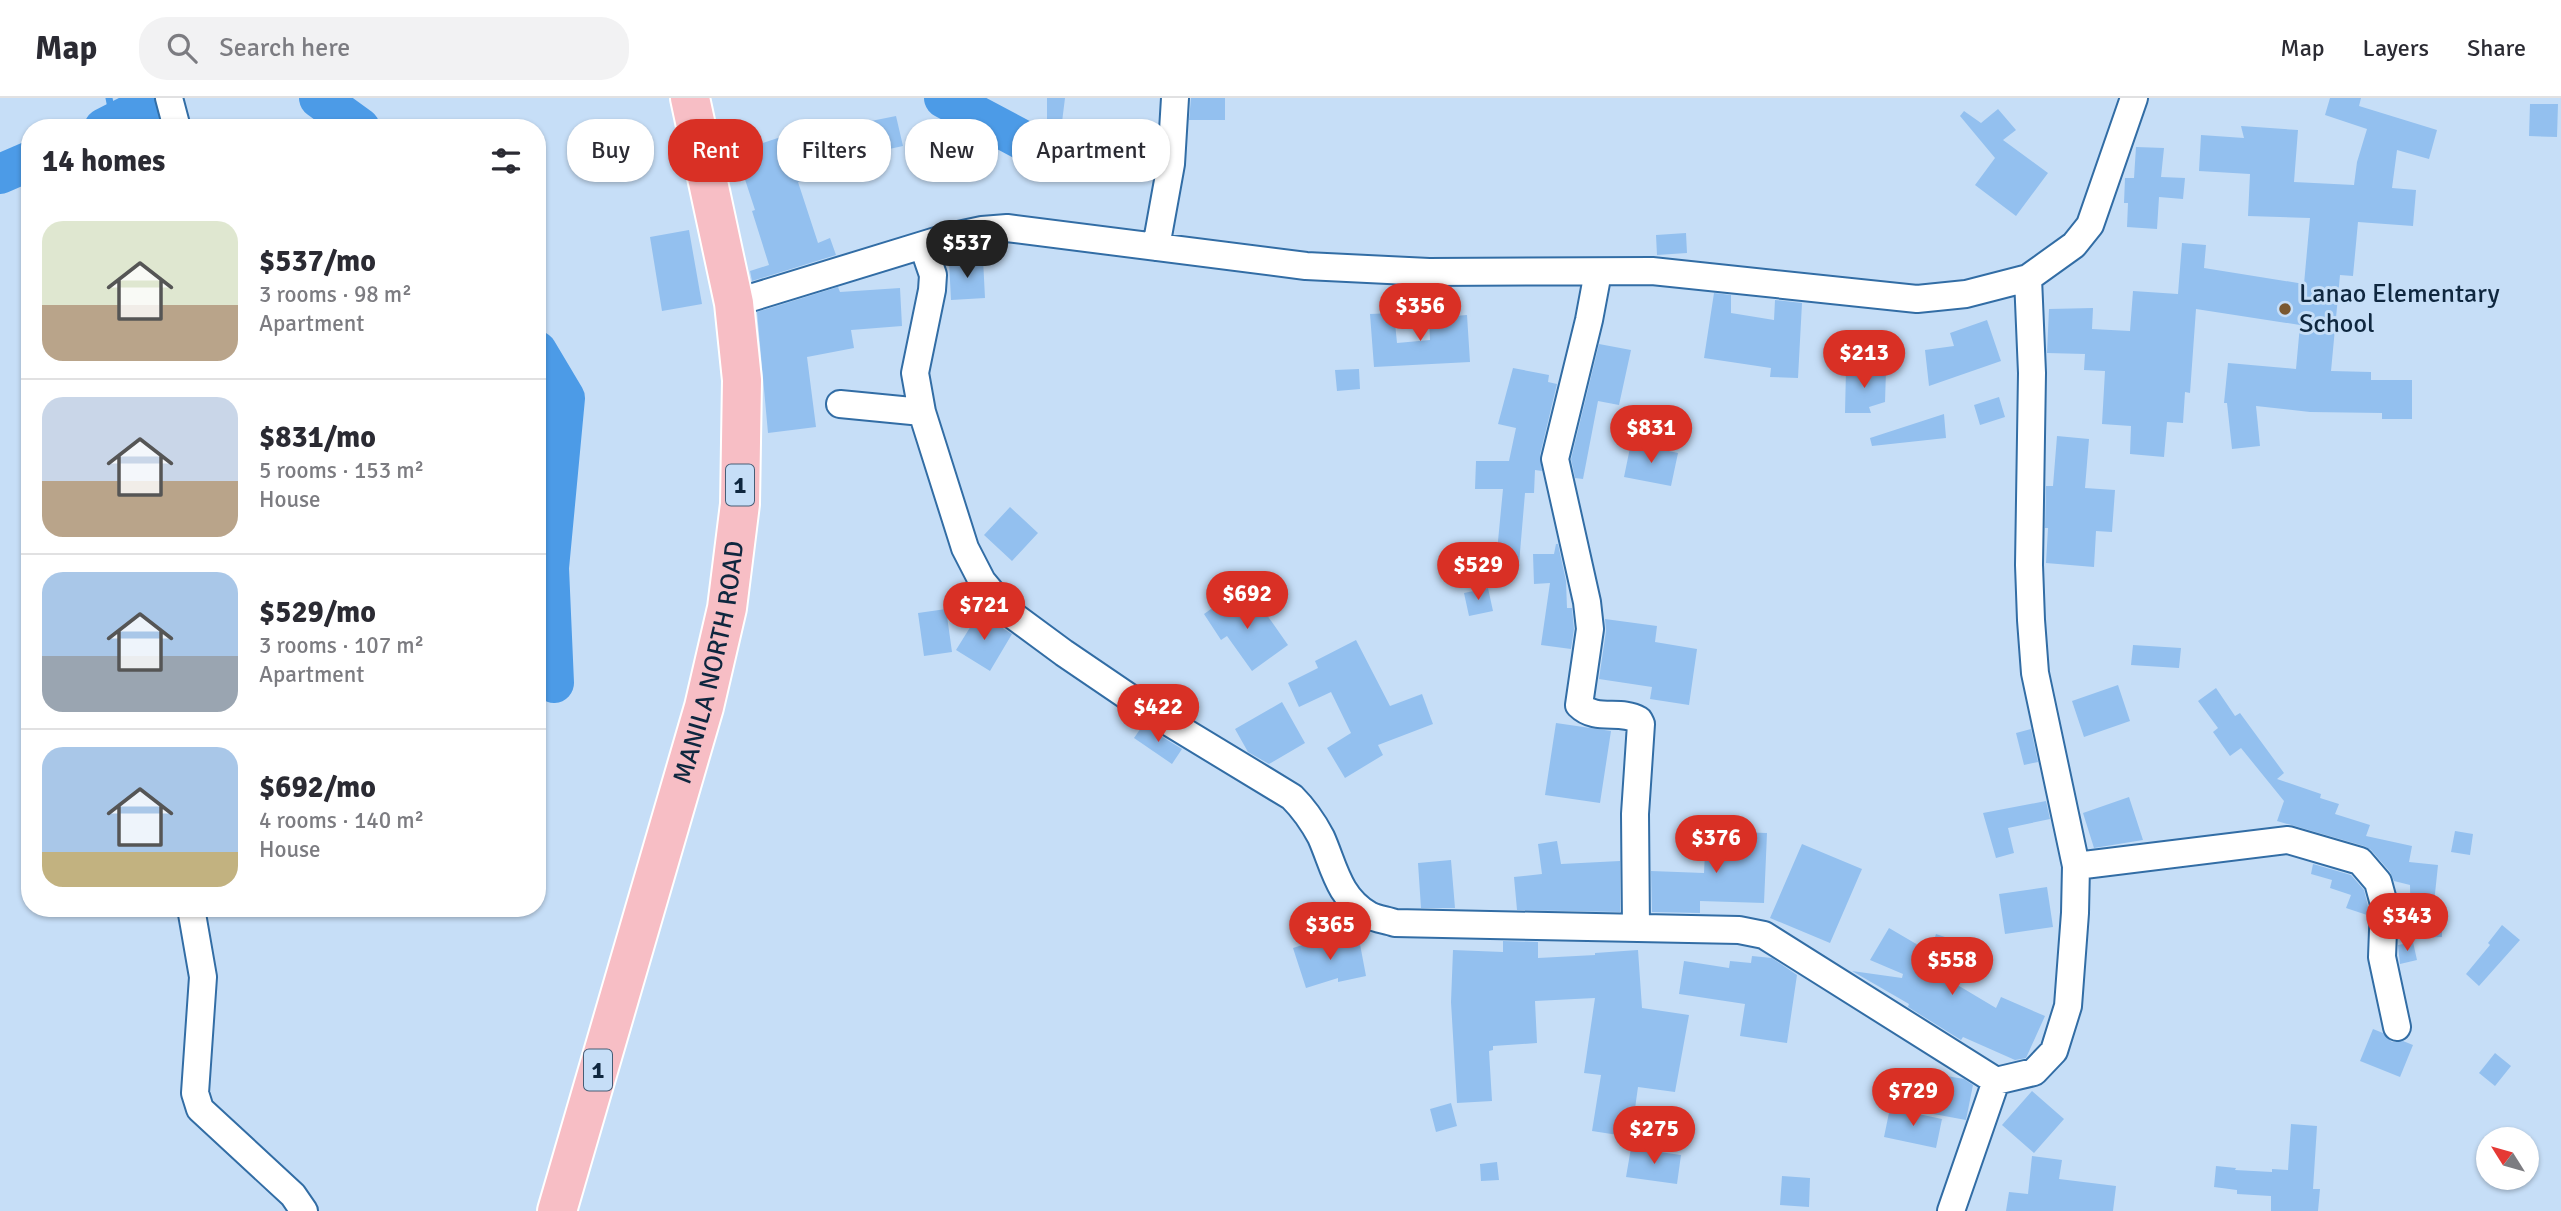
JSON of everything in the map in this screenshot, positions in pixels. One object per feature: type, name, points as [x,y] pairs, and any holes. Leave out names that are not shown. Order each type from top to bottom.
[{"type":"highway","name":"MANILA NORTH ROAD","points":[[557,1211],[704,707],[727,608],[740,504],[742,380],[734,303],[690,98]]},
{"type":"street","points":[[1156,247],[1171,164],[1175,98]]},
{"type":"street","points":[[734,303],[923,246],[971,233],[1007,228],[1306,266],[1429,272],[1652,271],[1917,299],[1966,294],[2028,278],[2074,245],[2090,225],[2134,98]]},
{"type":"street","points":[[923,246],[933,275],[915,373],[922,412],[965,548],[982,581],[1007,611],[1142,706],[1292,797],[1305,811],[1321,837],[1334,874],[1349,899],[1370,916],[1395,923],[1739,930],[1763,935],[1996,1081],[2034,1072],[2053,1051],[2068,1006],[2075,913],[2076,866],[2035,673],[2031,620],[2029,565],[2032,373],[2028,278]]},
{"type":"street","points":[[1598,272],[1555,459],[1558,477],[1563,484],[1590,629],[1579,705],[1590,713],[1632,716],[1641,724],[1635,814],[1636,928]]},
{"type":"street","points":[[840,404],[922,412]]},
{"type":"street","points":[[2076,866],[2288,840],[2360,861],[2378,882],[2384,904],[2382,957],[2397,1027]]},
{"type":"street","points":[[193,917],[203,976],[195,1093],[200,1110],[293,1195],[304,1211]]},
{"type":"street","points":[[1951,1211],[1996,1081]]},
{"type":"building","points":[[1047,98],[1065,98],[1062,119],[1047,119]]},
{"type":"building","points":[[1191,98],[1225,98],[1225,120],[1189,120]]},
{"type":"building","points":[[2330,98],[2361,98],[2359,106],[2437,130],[2429,159],[2397,150],[2392,188],[2416,190],[2413,226],[2358,222],[2353,276],[2340,275],[2331,371],[2371,372],[2371,380],[2412,380],[2412,419],[2382,419],[2382,413],[2310,412],[2256,406],[2260,446],[2232,449],[2227,403],[2224,403],[2228,363],[2296,369],[2300,325],[2196,309],[2190,393],[2185,392],[2183,423],[2167,422],[2164,457],[2130,454],[2131,426],[2102,424],[2105,371],[2084,370],[2085,354],[2047,353],[2049,309],[2093,308],[2092,329],[2130,331],[2133,291],[2178,294],[2182,243],[2206,245],[2204,268],[2304,284],[2310,218],[2248,216],[2250,174],[2199,171],[2201,135],[2244,138],[2241,126],[2298,130],[2294,182],[2354,185],[2357,162],[2367,129],[2325,115]]},
{"type":"building","points":[[2530,104],[2558,104],[2557,137],[2529,136]]},
{"type":"building","points":[[1998,109],[2016,130],[2003,140],[2048,173],[2016,216],[1975,185],[1995,158],[1960,116],[1964,111],[1981,123]]},
{"type":"building","points":[[896,116],[903,146],[891,149],[891,119],[881,119]]},
{"type":"building","points":[[777,138],[777,182],[798,182],[818,243],[830,238],[836,255],[752,281],[750,271],[769,265],[746,182],[763,182],[763,143]]},
{"type":"building","points":[[2136,147],[2164,148],[2161,177],[2185,178],[2183,199],[2159,197],[2157,229],[2127,227],[2125,178],[2134,178]]},
{"type":"building","points":[[689,230],[702,304],[662,311],[650,237]]},
{"type":"building","points":[[1686,233],[1687,253],[1657,255],[1656,235]]},
{"type":"building","points":[[983,259],[985,298],[951,300],[949,261]]},
{"type":"building","points":[[838,287],[840,292],[900,288],[902,326],[851,330],[854,348],[807,357],[816,427],[768,433],[757,312]]},
{"type":"building","points":[[1714,293],[1731,295],[1731,313],[1774,320],[1775,300],[1802,303],[1798,378],[1770,377],[1771,368],[1704,358]]},
{"type":"building","points":[[1394,313],[1397,343],[1430,340],[1429,318],[1467,315],[1470,362],[1374,367],[1370,314]]},
{"type":"building","points":[[1987,320],[2001,361],[1929,386],[1925,350],[1954,346],[1950,333]]},
{"type":"building","points":[[1599,344],[1631,350],[1619,405],[1598,401],[1583,479],[1575,478],[1571,459]]},
{"type":"building","points":[[1513,368],[1549,375],[1548,382],[1557,384],[1540,455],[1542,471],[1535,470],[1534,493],[1525,493],[1519,564],[1496,562],[1503,489],[1475,489],[1476,461],[1509,461],[1516,428],[1498,424]]},
{"type":"building","points":[[1359,369],[1360,389],[1337,391],[1335,370]]},
{"type":"building","points":[[1846,369],[1886,370],[1885,402],[1869,407],[1871,413],[1845,413]]},
{"type":"building","points":[[1999,397],[2005,417],[1980,425],[1974,405]]},
{"type":"building","points":[[1944,414],[1946,438],[1872,446],[1870,438]]},
{"type":"building","points":[[2057,436],[2089,439],[2085,488],[2115,490],[2112,532],[2096,531],[2094,567],[2046,563],[2046,486],[2053,486]]},
{"type":"building","points":[[1631,443],[1678,453],[1671,486],[1624,477]]},
{"type":"building","points":[[1010,507],[1038,533],[1012,561],[984,535]]},
{"type":"building","points":[[1556,544],[1566,581],[1567,608],[1572,608],[1574,629],[1571,649],[1541,645],[1550,583],[1534,584],[1533,554],[1554,554]]},
{"type":"building","points":[[1488,588],[1493,611],[1469,616],[1464,593]]},
{"type":"building","points":[[1253,595],[1288,645],[1252,671],[1227,636],[1221,640],[1204,614],[1228,597],[1238,612]]},
{"type":"building","points":[[946,609],[952,652],[924,656],[918,613]]},
{"type":"building","points":[[979,613],[1012,634],[990,671],[956,650]]},
{"type":"building","points":[[1605,619],[1657,626],[1655,642],[1697,649],[1689,705],[1650,699],[1652,687],[1599,679],[1606,631]]},
{"type":"building","points":[[1356,640],[1390,706],[1422,694],[1433,724],[1378,745],[1383,755],[1345,778],[1327,748],[1351,733],[1331,692],[1299,707],[1288,683],[1318,668],[1315,661]]},
{"type":"building","points":[[2133,645],[2181,648],[2179,668],[2131,665]]},
{"type":"building","points":[[2118,685],[2130,721],[2084,737],[2072,701]]},
{"type":"building","points":[[2216,688],[2235,716],[2240,713],[2284,773],[2277,779],[2321,794],[2320,798],[2339,804],[2335,814],[2370,825],[2366,836],[2412,846],[2409,862],[2438,865],[2433,913],[2442,913],[2442,937],[2411,938],[2410,885],[2394,881],[2390,872],[2371,850],[2277,821],[2284,801],[2241,748],[2230,756],[2213,732],[2218,728],[2198,701]]},
{"type":"building","points":[[1282,702],[1305,743],[1269,764],[1248,752],[1235,729]]},
{"type":"building","points":[[1556,723],[1611,731],[1600,803],[1545,795]]},
{"type":"building","points":[[1143,725],[1182,749],[1172,764],[1134,738]]},
{"type":"building","points":[[2031,729],[2038,762],[2024,765],[2016,733]]},
{"type":"building","points":[[2129,797],[2143,840],[2094,848],[2083,813]]},
{"type":"building","points":[[2046,801],[2050,819],[2008,828],[2014,853],[1996,858],[1983,813]]},
{"type":"building","points":[[1706,831],[1767,833],[1764,903],[1700,901],[1700,913],[1652,912],[1651,871],[1704,873]]},
{"type":"building","points":[[2455,831],[2473,834],[2470,855],[2451,852]]},
{"type":"building","points":[[1557,841],[1561,864],[1620,861],[1620,912],[1517,910],[1514,877],[1542,874],[1538,844]]},
{"type":"building","points":[[1802,844],[1862,869],[1830,943],[1770,918]]},
{"type":"building","points":[[1451,860],[1455,908],[1421,908],[1418,863]]},
{"type":"building","points":[[2313,864],[2351,875],[2364,890],[2367,915],[2346,908],[2351,895],[2330,888],[2332,880],[2311,874]]},
{"type":"building","points":[[2047,887],[2053,927],[2005,934],[1999,894]]},
{"type":"building","points":[[2502,925],[2520,940],[2479,986],[2466,974],[2490,945],[2488,943]]},
{"type":"building","points":[[1889,928],[1930,952],[1936,934],[1957,941],[1944,977],[1996,1008],[2001,997],[2045,1016],[2026,1058],[2015,1060],[1963,1037],[1961,1040],[1908,1007],[1909,1004],[1852,971],[1902,978],[1903,974],[1870,960]]},
{"type":"building","points":[[1324,938],[1326,946],[1359,939],[1366,976],[1338,982],[1338,978],[1306,988],[1293,948]]},
{"type":"building","points":[[1503,941],[1538,942],[1538,958],[1638,950],[1642,1008],[1689,1015],[1675,1092],[1638,1087],[1631,1137],[1592,1131],[1601,1075],[1584,1073],[1595,998],[1535,1001],[1537,1043],[1493,1046],[1493,1050],[1489,1051],[1492,1101],[1457,1103],[1451,1002],[1453,950],[1503,952]]},
{"type":"building","points":[[2413,942],[2417,960],[2400,964],[2398,945]]},
{"type":"building","points":[[1752,956],[1772,958],[1797,975],[1787,1043],[1740,1036],[1745,1004],[1679,994],[1684,961],[1729,968],[1730,961],[1751,963]]},
{"type":"building","points":[[2373,1029],[2383,1033],[2392,1042],[2403,1041],[2413,1045],[2400,1077],[2360,1061]]},
{"type":"building","points":[[2495,1053],[2511,1066],[2495,1086],[2479,1073]]},
{"type":"building","points":[[1935,1074],[1964,1079],[1973,1085],[1966,1120],[1928,1113]]},
{"type":"building","points":[[2032,1091],[2064,1119],[2034,1153],[2002,1125]]},
{"type":"building","points":[[1451,1103],[1457,1126],[1436,1132],[1430,1109]]},
{"type":"building","points":[[1890,1108],[1942,1119],[1936,1148],[1884,1137]]},
{"type":"building","points":[[2291,1124],[2317,1126],[2313,1189],[2320,1189],[2318,1211],[2271,1211],[2271,1196],[2237,1194],[2237,1190],[2214,1187],[2216,1166],[2236,1168],[2235,1170],[2288,1170]]},
{"type":"building","points":[[1631,1148],[1681,1155],[1677,1184],[1626,1177]]},
{"type":"building","points":[[2032,1156],[2062,1160],[2059,1179],[2116,1186],[2113,1211],[2006,1211],[2009,1192],[2028,1194]]},
{"type":"building","points":[[1497,1162],[1499,1180],[1481,1181],[1480,1164]]},
{"type":"building","points":[[1782,1176],[1810,1178],[1809,1207],[1780,1205]]},
{"type":"waterway","points":[[109,98],[113,119]]},
{"type":"waterway","points":[[122,119],[163,98]]},
{"type":"waterway","points":[[319,98],[348,119]]},
{"type":"waterway","points":[[944,98],[1012,134]]},
{"type":"waterway","points":[[0,174],[21,165]]},
{"type":"waterway","points":[[546,366],[565,398],[549,568],[554,683]]},
{"type":"place","name":"Lanao Elementary School","points":[[2285,309]]}]
